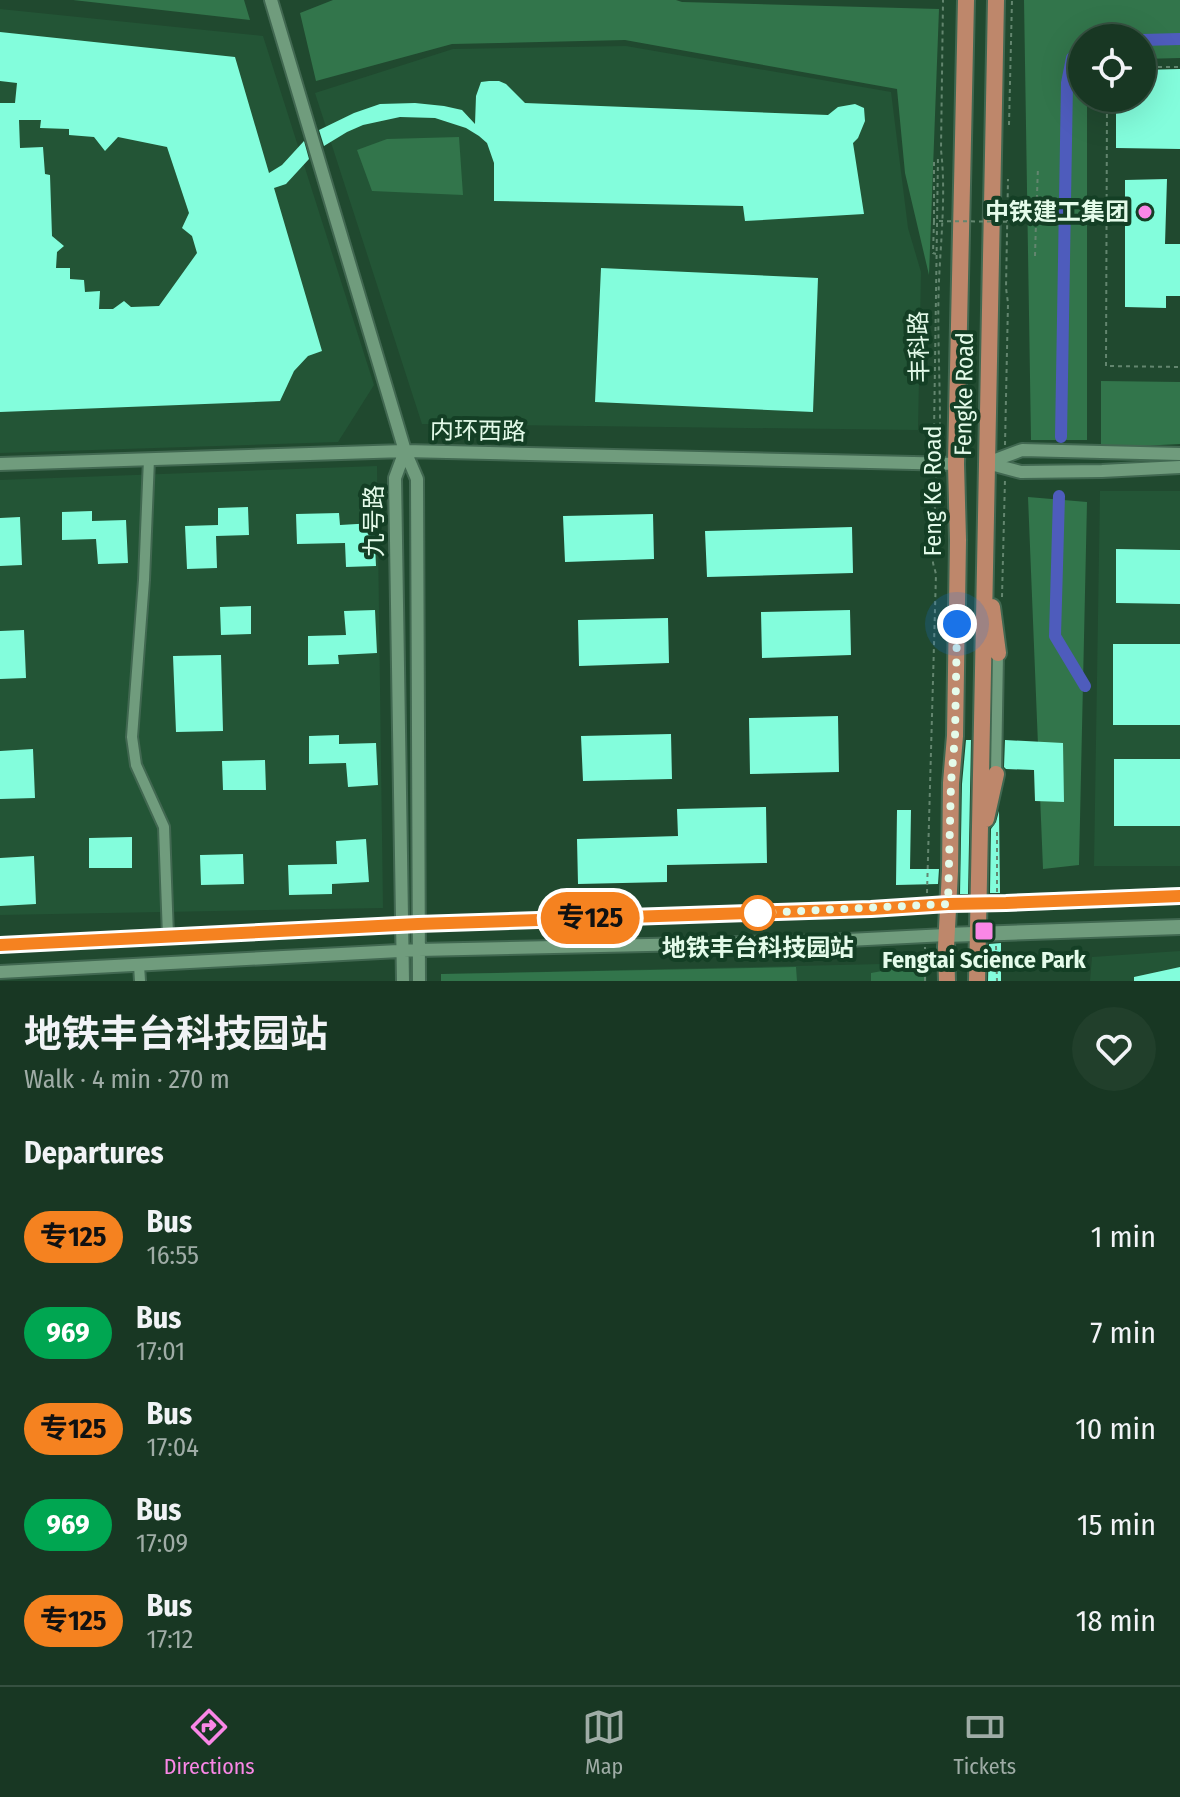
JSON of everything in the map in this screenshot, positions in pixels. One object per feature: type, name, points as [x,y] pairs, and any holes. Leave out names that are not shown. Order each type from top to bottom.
[{"type":"main road","name":"Feng Ke Road","points":[[947,981],[946,935],[955,736],[956,464],[966,0]]},
{"type":"main road","name":"Fengke Road","points":[[977,981],[996,0]]},
{"type":"main road","points":[[984,588],[991,605],[998,653]]},
{"type":"main road","points":[[979,840],[996,774]]},
{"type":"main road","points":[[948,904],[1180,896]]},
{"type":"main road","points":[[946,935],[1180,927]]},
{"type":"street","points":[[271,0],[405,451]]},
{"type":"street","points":[[987,463],[1005,462],[1022,450],[1180,454]]},
{"type":"street","name":"内环西路","points":[[0,464],[405,451],[956,464]]},
{"type":"street","name":"九号路","points":[[405,451],[417,479],[419,981]]},
{"type":"street","name":"九号路","points":[[403,981],[395,478],[405,451]]},
{"type":"street","points":[[149,459],[132,737],[136,765],[164,827],[168,936]]},
{"type":"street","points":[[1005,462],[1021,472],[1180,467]]},
{"type":"street","points":[[996,774],[998,653]]},
{"type":"street","points":[[0,945],[418,924],[948,904]]},
{"type":"street","points":[[0,972],[418,950],[946,935]]},
{"type":"street","points":[[139,965],[140,981]]},
{"type":"path","name":"丰科路","points":[[927,906],[936,574],[933,563],[937,436],[940,425],[943,0]]},
{"type":"path","points":[[1008,129],[1012,0]]},
{"type":"path","points":[[1156,67],[1180,67]]},
{"type":"path","points":[[1107,112],[1106,366],[1180,367]]},
{"type":"path","points":[[928,441],[934,433],[938,158],[934,159],[933,253],[936,254]]},
{"type":"path","points":[[1035,256],[1038,167]]},
{"type":"path","points":[[1002,600],[1008,177]]},
{"type":"path","points":[[934,221],[1036,222]]},
{"type":"path","points":[[997,821],[997,904]]},
{"type":"path","points":[[996,934],[997,981]]},
{"type":"path","points":[[925,981],[927,937]]},
{"type":"shaded area","points":[[73,0],[244,0],[250,20]]},
{"type":"shaded area","points":[[333,0],[676,0],[939,9],[929,275],[905,173],[897,89],[625,40],[452,44],[316,81],[300,13]]},
{"type":"shaded area","points":[[1024,0],[1180,0],[1180,58],[1156,59],[1156,24],[1068,24],[1068,112],[1087,112],[1087,440],[1031,440]]},
{"type":"shaded area","points":[[0,9],[263,36],[374,385],[338,442],[0,453]]},
{"type":"shaded area","points":[[626,46],[891,92],[908,228],[921,272],[918,430],[422,424],[315,93],[453,49]]},
{"type":"shaded area","points":[[459,137],[463,195],[372,191],[357,150],[387,139]]},
{"type":"shaded area","points":[[1101,381],[1180,382],[1180,444],[1101,448]]},
{"type":"shaded area","points":[[377,466],[383,908],[0,915],[0,480]]},
{"type":"shaded area","points":[[1100,491],[1180,491],[1180,866],[1094,866]]},
{"type":"shaded area","points":[[1028,497],[1087,502],[1079,865],[1043,869]]},
{"type":"shaded area","points":[[1180,951],[1180,981],[1090,981],[1092,957]]},
{"type":"shaded area","points":[[926,963],[927,981],[441,981],[441,974]]},
{"type":"shaded area","points":[[926,963],[926,981],[871,981],[871,973]]},
{"type":"shaded area","points":[[796,967],[797,981],[441,981],[441,974]]},
{"type":"building","points":[[0,32],[235,57],[269,173],[282,165],[304,141],[309,159],[286,184],[274,188],[322,351],[308,356],[294,371],[280,401],[0,412],[0,103],[15,103],[17,83],[0,81]],"holes":[[[19,120],[41,120],[40,128],[69,129],[69,135],[94,137],[105,151],[118,137],[167,147],[189,213],[182,228],[192,236],[197,253],[159,306],[131,307],[124,301],[113,309],[99,309],[100,291],[85,292],[84,280],[70,279],[70,268],[56,268],[57,252],[64,246],[52,236],[50,175],[45,174],[43,147],[20,148]]]},
{"type":"building","points":[[1180,69],[1180,149],[1116,148],[1116,112],[1156,112],[1156,70]]},
{"type":"building","points":[[499,81],[525,103],[828,115],[838,107],[855,104],[864,108],[865,121],[853,143],[864,214],[745,221],[743,206],[494,201],[494,163],[487,143],[466,128],[435,118],[400,117],[363,125],[324,146],[319,130],[380,104],[444,106],[462,110],[475,124],[476,96],[481,82]]},
{"type":"building","name":"中铁建工集团","points":[[1167,179],[1165,244],[1180,244],[1180,296],[1166,296],[1166,308],[1125,307],[1125,180]]},
{"type":"building","points":[[601,268],[818,278],[813,412],[595,402]]},
{"type":"building","points":[[248,507],[249,535],[216,536],[217,568],[187,569],[185,526],[218,525],[218,508]]},
{"type":"building","points":[[92,511],[92,521],[126,520],[128,563],[98,564],[96,539],[62,540],[62,512]]},
{"type":"building","points":[[339,513],[340,525],[374,523],[376,566],[346,567],[345,543],[297,544],[296,514]]},
{"type":"building","points":[[653,514],[654,559],[565,562],[563,516]]},
{"type":"building","points":[[20,517],[22,565],[0,566],[0,518]]},
{"type":"building","points":[[852,527],[853,573],[707,577],[705,531]]},
{"type":"building","points":[[1116,549],[1180,550],[1180,604],[1116,603]]},
{"type":"building","points":[[251,606],[251,634],[221,635],[220,607]]},
{"type":"building","points":[[375,610],[377,653],[338,655],[339,664],[308,665],[308,636],[346,635],[344,611]]},
{"type":"building","points":[[850,610],[851,655],[762,658],[761,612]]},
{"type":"building","points":[[668,618],[669,663],[579,666],[578,620]]},
{"type":"building","points":[[24,630],[26,678],[0,679],[0,631]]},
{"type":"building","points":[[1113,644],[1180,644],[1180,725],[1113,725]]},
{"type":"building","points":[[221,655],[223,731],[176,732],[173,656]]},
{"type":"building","points":[[838,716],[839,772],[750,774],[749,718]]},
{"type":"building","points":[[671,734],[672,779],[583,781],[581,736]]},
{"type":"building","points":[[339,735],[339,744],[376,743],[378,785],[348,787],[346,763],[309,764],[309,736]]},
{"type":"building","points":[[966,740],[971,740],[968,894],[960,894],[962,784]]},
{"type":"building","points":[[1005,740],[1063,743],[1064,802],[1035,801],[1034,770],[1004,767]]},
{"type":"building","points":[[33,749],[35,798],[0,799],[0,751]]},
{"type":"building","points":[[1114,759],[1180,759],[1180,826],[1114,826]]},
{"type":"building","points":[[265,760],[266,790],[223,790],[222,761]]},
{"type":"building","points":[[766,807],[767,863],[667,865],[667,882],[578,884],[577,839],[678,836],[677,809]]},
{"type":"building","points":[[897,810],[911,810],[910,869],[939,869],[938,884],[896,885]]},
{"type":"building","points":[[999,811],[1000,893],[990,893],[991,829]]},
{"type":"building","points":[[132,837],[132,868],[89,868],[89,838]]},
{"type":"building","points":[[366,839],[369,882],[332,884],[332,894],[289,895],[288,865],[337,864],[336,841]]},
{"type":"building","points":[[243,854],[244,884],[201,885],[200,855]]},
{"type":"building","points":[[34,856],[36,904],[0,906],[0,858]]},
{"type":"building","points":[[1001,943],[1001,981],[988,981],[989,944]]},
{"type":"building","points":[[1180,967],[1180,981],[1134,981],[1134,977]]},
{"type":"waterway","points":[[1156,40],[1180,39]]},
{"type":"waterway","points":[[1061,437],[1068,78]]},
{"type":"waterway","points":[[1059,496],[1055,636],[1085,686]]},
{"type":"bus line","name":"专125","points":[[0,945],[418,924],[1180,896]]},
{"type":"place","name":"中铁建工集团","points":[[1145,212]]},
{"type":"place","name":"地铁丰台科技园站","points":[[758,913]]},
{"type":"place","name":"Fengtai Science Park","points":[[984,931]]},
{"type":"route","points":[[758,913],[948,904],[957,624]]}]
